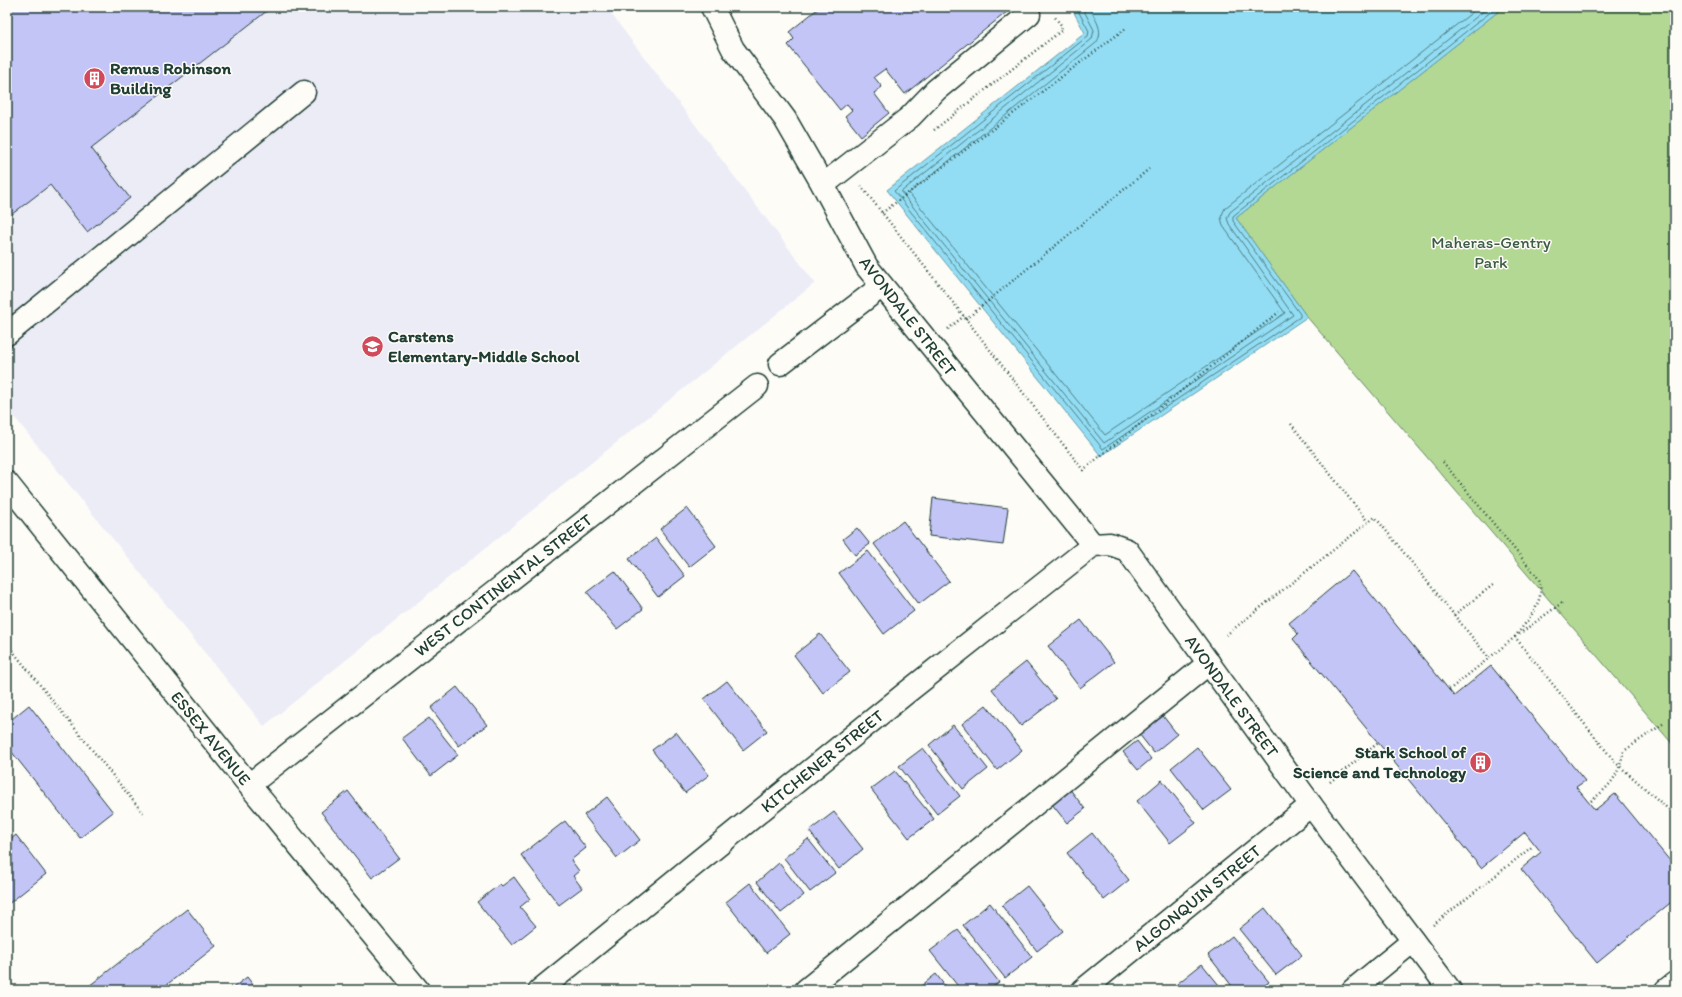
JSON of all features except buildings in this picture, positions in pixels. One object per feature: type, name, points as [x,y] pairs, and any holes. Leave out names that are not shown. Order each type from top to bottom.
[{"type":"street","name":"AVONDALE STREET","points":[[712,7],[733,49],[785,119],[823,185],[867,267],[1101,545],[1127,550],[1311,805],[1450,990]]},
{"type":"street","points":[[823,185],[910,117],[936,90],[1029,14]]},
{"type":"street","points":[[7,334],[304,92]]},
{"type":"street","points":[[780,364],[882,286]]},
{"type":"street","name":"WEST CONTINENTAL STREET","points":[[249,785],[757,386]]},
{"type":"street","name":"ESSEX AVENUE","points":[[7,483],[249,785],[418,990]]},
{"type":"street","name":"KITCHENER STREET","points":[[540,990],[906,693],[1101,545]]},
{"type":"street","points":[[806,990],[1209,663]]},
{"type":"street","name":"ALGONQUIN STREET","points":[[1083,990],[1311,805]]},
{"type":"street","points":[[1352,990],[1413,941]]},
{"type":"street","points":[[1666,990],[1675,983]]},
{"type":"path","points":[[930,134],[1062,30],[1061,25],[1052,13]]},
{"type":"path","points":[[882,213],[1126,28]]},
{"type":"path","points":[[846,167],[1083,470],[1279,312]]},
{"type":"path","points":[[966,319],[1149,169]]},
{"type":"path","points":[[862,188],[868,183]]},
{"type":"path","points":[[1291,424],[1368,522]]},
{"type":"path","points":[[1443,462],[1539,579],[1542,588],[1540,601],[1515,637]]},
{"type":"path","points":[[1226,635],[1375,517],[1489,658]]},
{"type":"path","points":[[1454,615],[1493,585]]},
{"type":"path","points":[[1449,690],[1515,637],[1563,602]]},
{"type":"path","points":[[1515,637],[1621,767],[1675,815]]},
{"type":"path","points":[[7,644],[143,813]]},
{"type":"path","points":[[1591,801],[1609,787],[1621,767],[1624,751],[1664,723]]},
{"type":"path","points":[[1330,782],[1378,743]]},
{"type":"path","points":[[1413,941],[1533,846]]},
{"type":"shaded area","name":"Carstens Elementary-Middle School","points":[[7,7],[606,7],[815,283],[264,726],[7,408]]},
{"type":"green space","name":"Maheras-Gentry Park","points":[[1504,7],[1675,7],[1675,747],[1307,317],[1236,218]]},
{"type":"water","points":[[1071,7],[1504,7],[1236,218],[1307,317],[1101,456],[887,190],[1085,33]]},
{"type":"place","name":"Remus Robinson Building","points":[[94,78]]},
{"type":"place","name":"Carstens Elementary-Middle School","points":[[372,346]]},
{"type":"place","name":"Stark School of Science and Technology","points":[[1481,762]]}]
